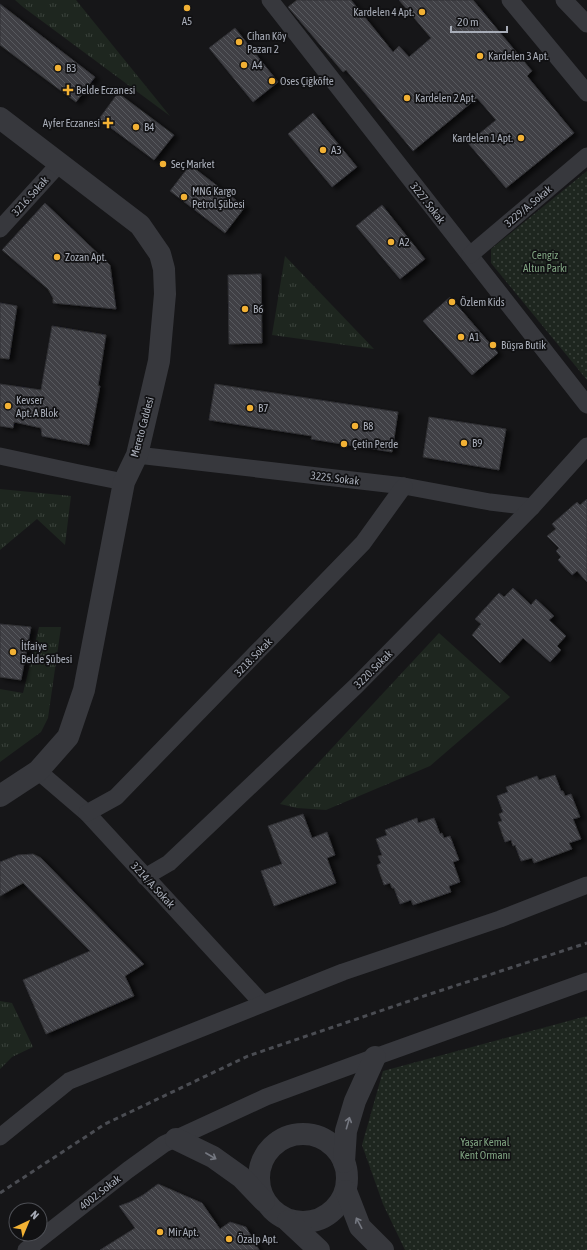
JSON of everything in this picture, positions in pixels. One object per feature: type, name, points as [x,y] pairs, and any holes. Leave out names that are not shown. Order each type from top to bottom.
[{"type":"street","name":"3227. Sokak","points":[[270,0],[587,405]]},
{"type":"street","points":[[510,0],[587,93]]},
{"type":"street","points":[[564,0],[587,24]]},
{"type":"street","name":"Mereto Caddesi","points":[[0,118],[140,225],[160,254],[164,269],[165,301],[158,361],[137,454],[124,482],[84,690],[68,737],[38,771],[0,796]]},
{"type":"street","name":"3229/A. Sokak","points":[[470,256],[587,156]]},
{"type":"street","name":"3216. Sokak","points":[[0,228],[60,164]]},
{"type":"street","name":"3220. Sokak","points":[[145,877],[169,863],[356,686],[532,507],[587,446]]},
{"type":"street","name":"3225. Sokak","points":[[137,454],[404,486],[490,502],[532,507]]},
{"type":"street","points":[[0,456],[124,482]]},
{"type":"street","name":"3218. Sokak","points":[[87,813],[116,797],[353,554],[363,543],[404,486]]},
{"type":"street","name":"3214/A. Sokak","points":[[38,771],[87,813],[262,1004]]},
{"type":"street","points":[[0,1137],[69,1081],[343,972],[500,919],[587,885]]},
{"type":"street","name":"4002. Sokak","points":[[26,1250],[128,1170],[164,1144],[266,1097],[375,1056],[587,981]]},
{"type":"street","points":[[344,1162],[346,1131],[354,1101],[375,1056]]},
{"type":"street","points":[[265,1203],[259,1189],[258,1174],[262,1160],[270,1147],[282,1139],[296,1134],[311,1134],[325,1140],[337,1149],[344,1162],[348,1176],[346,1191],[340,1204],[330,1214],[316,1221],[302,1223],[288,1221]]},
{"type":"street","points":[[176,1139],[213,1157],[241,1177],[275,1214],[288,1221],[319,1250]]},
{"type":"street","points":[[346,1191],[360,1227],[382,1250]]},
{"type":"green space","points":[[15,0],[76,0],[170,116],[23,7]]},
{"type":"green space","name":"Cengiz Altun Parkı","points":[[587,171],[587,380],[491,263],[491,249]]},
{"type":"green space","points":[[285,256],[374,349],[272,335]]},
{"type":"green space","points":[[0,489],[71,496],[65,545],[37,519],[0,550]]},
{"type":"green space","points":[[39,627],[61,627],[48,718],[41,732],[0,762],[0,689],[23,693]]},
{"type":"green space","points":[[439,633],[510,697],[430,766],[326,810],[297,808],[280,804]]},
{"type":"green space","points":[[0,1001],[12,1003],[33,1047],[12,1057],[0,1069]]},
{"type":"green space","name":"Yaşar Kemal Kent Ormanı","points":[[587,1016],[587,1250],[405,1250],[383,1204],[362,1145],[383,1071]]},
{"type":"building","points":[[297,0],[351,0],[393,52],[399,46],[409,57],[431,38],[399,0],[473,0],[532,71],[527,76],[574,133],[506,188],[468,143],[496,120],[477,98],[413,151],[346,70],[343,72],[288,7]]},
{"type":"building","name":"B3","points":[[0,4],[95,77],[76,102],[0,45]]},
{"type":"building","name":"A4","points":[[235,28],[278,82],[253,102],[209,48]]},
{"type":"building","name":"B4","points":[[118,93],[174,135],[154,160],[99,119]]},
{"type":"building","name":"A3","points":[[313,113],[357,167],[332,187],[288,134]]},
{"type":"building","points":[[190,165],[245,207],[225,233],[170,191]]},
{"type":"building","name":"Zozan Apt.","points":[[45,203],[110,265],[116,309],[53,303],[53,298],[48,289],[2,250]]},
{"type":"building","name":"A2","points":[[382,205],[425,259],[400,279],[356,226]]},
{"type":"building","name":"B6","points":[[261,274],[262,343],[229,344],[228,275]]},
{"type":"building","name":"A1","points":[[450,297],[498,353],[472,375],[423,321]]},
{"type":"building","points":[[0,303],[17,306],[9,359],[0,358]]},
{"type":"building","points":[[52,326],[106,335],[98,386],[100,386],[89,445],[42,436],[41,428],[14,422],[13,428],[0,426],[0,384],[41,390]]},
{"type":"building","points":[[215,384],[398,412],[392,452],[311,439],[312,436],[209,420]]},
{"type":"building","name":"B9","points":[[429,417],[506,429],[499,470],[423,457]]},
{"type":"building","points":[[587,499],[587,582],[577,571],[572,575],[558,560],[561,557],[556,551],[559,548],[547,536],[556,529],[552,524],[577,502],[580,505]]},
{"type":"building","points":[[513,588],[531,605],[536,599],[554,616],[549,620],[566,636],[557,646],[561,650],[550,662],[523,638],[500,663],[472,635],[481,624],[475,619],[499,593],[504,597]]},
{"type":"building","name":"İtfaiye Belde Şübesi","points":[[0,624],[31,627],[21,680],[0,677]]},
{"type":"building","points":[[555,775],[561,791],[563,791],[565,796],[571,794],[580,817],[573,819],[581,839],[569,843],[572,849],[534,863],[532,858],[521,861],[515,845],[513,846],[511,840],[505,842],[498,822],[502,821],[499,814],[503,812],[497,796],[508,792],[506,787],[537,776],[539,780]]},
{"type":"building","points":[[303,814],[312,838],[327,832],[335,855],[327,858],[336,883],[274,906],[261,871],[282,864],[268,826]]},
{"type":"building","points":[[417,818],[418,823],[434,818],[440,834],[442,833],[444,838],[450,836],[459,860],[453,862],[460,882],[449,886],[451,892],[413,905],[411,900],[400,904],[394,888],[392,888],[390,883],[384,885],[377,865],[381,863],[378,856],[382,855],[376,839],[387,835],[385,830]]},
{"type":"building","points":[[33,854],[41,858],[144,964],[125,976],[134,996],[46,1034],[23,980],[90,951],[23,883],[0,896],[0,862],[18,855]]},
{"type":"building","points":[[158,1184],[202,1203],[220,1229],[230,1222],[246,1227],[259,1250],[100,1250],[135,1228],[119,1206],[143,1195]]},
{"type":"railway","points":[[0,1193],[105,1124],[248,1056],[427,995],[587,943]]},
{"type":"place","name":"A5","points":[[187,8]]},
{"type":"place","name":"Kardelen 4 Apt.","points":[[422,12]]},
{"type":"place","name":"Cihan Köy Pazarı 2","points":[[239,42]]},
{"type":"place","name":"Kardelen 3 Apt.","points":[[480,56]]},
{"type":"place","name":"A4","points":[[244,65]]},
{"type":"place","name":"B3","points":[[58,68]]},
{"type":"place","name":"Oses Çiğköfte","points":[[272,81]]},
{"type":"place","name":"Belde Eczanesi","points":[[68,90]]},
{"type":"place","name":"Kardelen 2 Apt.","points":[[407,98]]},
{"type":"place","name":"Ayfer Eczanesi","points":[[108,123]]},
{"type":"place","name":"B4","points":[[136,127]]},
{"type":"place","name":"Kardelen 1 Apt.","points":[[521,138]]},
{"type":"place","name":"A3","points":[[323,150]]},
{"type":"place","name":"Seç Market","points":[[163,164]]},
{"type":"place","name":"MNG Kargo Petrol Şübesi","points":[[184,197]]},
{"type":"place","name":"A2","points":[[391,242]]},
{"type":"place","name":"Zozan Apt.","points":[[57,257]]},
{"type":"place","name":"Özlem Kids","points":[[452,302]]},
{"type":"place","name":"B6","points":[[245,309]]},
{"type":"place","name":"A1","points":[[461,337]]},
{"type":"place","name":"Büşra Butik","points":[[493,345]]},
{"type":"place","name":"Kevser Apt. A Blok","points":[[8,406]]},
{"type":"place","name":"B7","points":[[250,408]]},
{"type":"place","name":"B8","points":[[355,426]]},
{"type":"place","name":"B9","points":[[464,443]]},
{"type":"place","name":"Çetin Perde","points":[[344,444]]},
{"type":"place","name":"İtfaiye Belde Şübesi","points":[[13,652]]},
{"type":"place","name":"Mir Apt.","points":[[160,1232]]},
{"type":"place","name":"Özalp Apt.","points":[[229,1239]]}]
